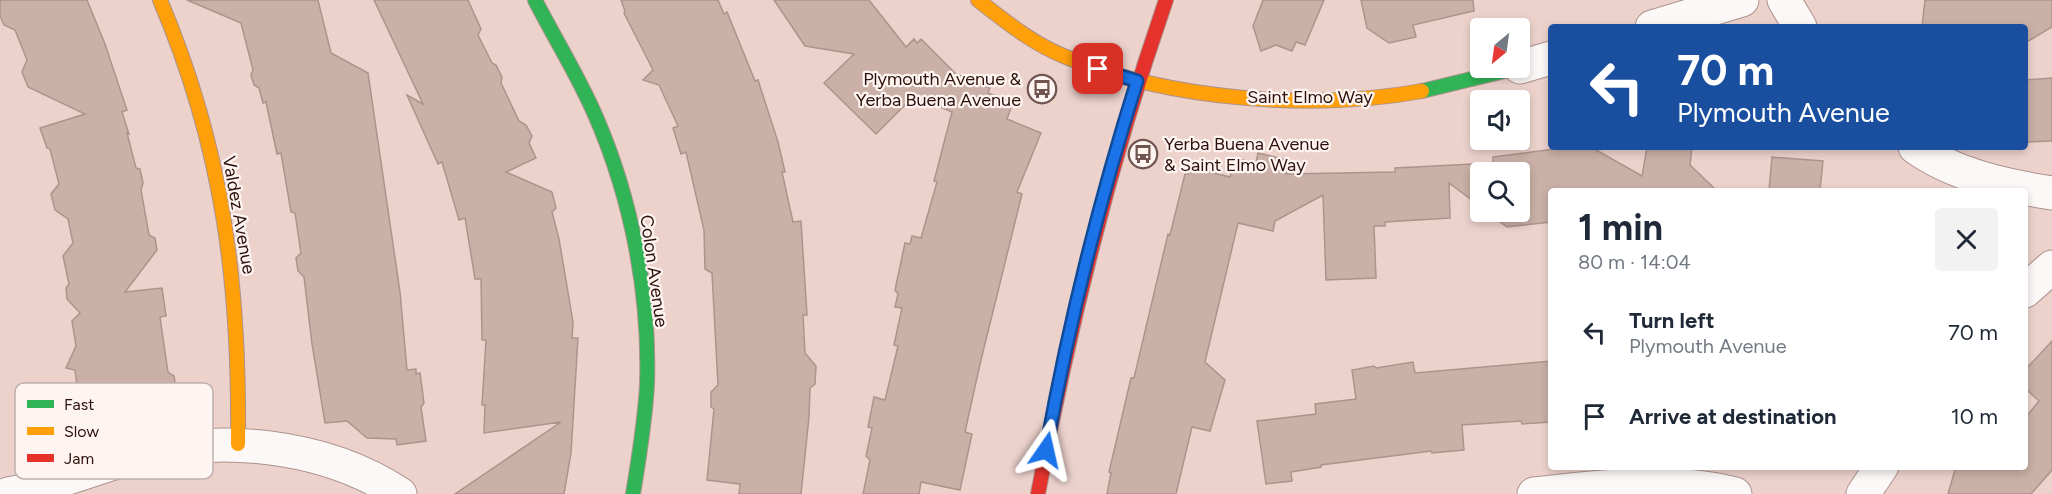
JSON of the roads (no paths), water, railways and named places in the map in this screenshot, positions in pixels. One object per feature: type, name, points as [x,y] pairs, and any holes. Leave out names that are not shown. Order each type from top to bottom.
[{"type":"street","name":"Valdez Avenue","points":[[160,0],[188,71],[207,136],[221,202],[231,262],[236,323],[238,444]]},
{"type":"street","name":"Colon Avenue","points":[[535,0],[568,59],[598,121],[620,179],[636,243],[643,303],[647,373],[642,435],[633,494]]},
{"type":"street","name":"Saint Elmo Way","points":[[978,0],[991,13],[1037,44],[1086,65],[1137,81],[1202,93],[1249,98],[1322,100],[1390,96],[1475,78]]},
{"type":"street","points":[[1038,494],[1067,344],[1111,169],[1137,81],[1166,0]]},
{"type":"street","points":[[1662,24],[1742,0]]},
{"type":"street","points":[[1784,0],[1798,24]]},
{"type":"street","name":"Saint Elmo Way","points":[[1530,64],[1548,59]]},
{"type":"street","points":[[1921,150],[1969,174],[2020,188]]},
{"type":"street","points":[[2028,189],[2052,193]]},
{"type":"street","points":[[2028,288],[2052,267]]},
{"type":"street","points":[[213,445],[238,444],[293,452],[338,465],[385,484],[400,494]]},
{"type":"street","points":[[1863,494],[1879,470]]},
{"type":"street","points":[[8,494],[69,479]]},
{"type":"street","points":[[1534,494],[1612,486],[1669,485],[1735,494]]},
{"type":"place","name":"Plymouth Avenue & Yerba Buena Avenue","points":[[1042,89]]},
{"type":"place","name":"Yerba Buena Avenue & Saint Elmo Way","points":[[1143,154]]}]
